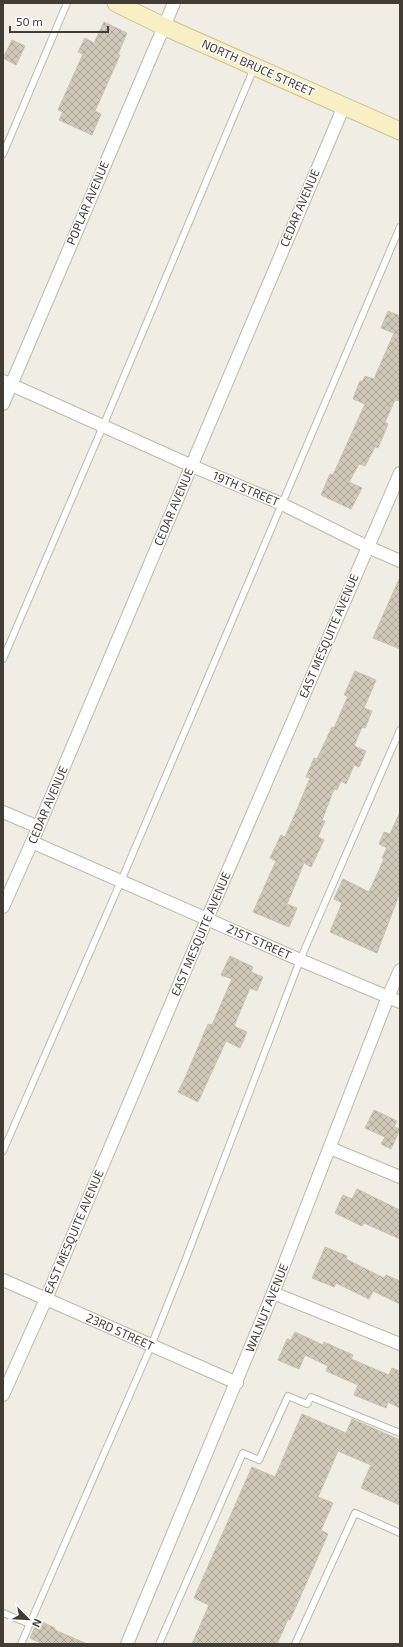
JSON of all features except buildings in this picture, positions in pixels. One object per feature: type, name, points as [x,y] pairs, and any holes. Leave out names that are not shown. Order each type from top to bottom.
[{"type":"street","name":"NORTH BRUCE STREET","points":[[116,3],[163,26],[400,131]]},
{"type":"street","name":"POPLAR AVENUE","points":[[3,404],[7,383],[174,3]]},
{"type":"street","name":"CEDAR AVENUE","points":[[3,906],[32,842],[344,106]]},
{"type":"street","name":"19TH STREET","points":[[7,383],[104,425],[192,466],[282,504],[368,547],[400,561]]},
{"type":"street","name":"EAST MESQUITE AVENUE","points":[[3,1395],[46,1299],[207,919],[400,473]]},
{"type":"street","points":[[3,812],[38,827]]},
{"type":"street","name":"21ST STREET","points":[[32,842],[300,960],[400,1002]]},
{"type":"street","name":"WALNUT AVENUE","points":[[127,1644],[237,1383],[388,997],[400,970]]},
{"type":"street","points":[[330,1148],[400,1177]]},
{"type":"street","name":"23RD STREET","points":[[3,1280],[237,1383]]},
{"type":"street","points":[[273,1294],[400,1344]]},
{"type":"lane","points":[[3,154],[67,3]]},
{"type":"lane","points":[[3,659],[104,425],[254,67]]},
{"type":"lane","points":[[3,1150],[121,881],[400,227]]},
{"type":"lane","points":[[21,1644],[151,1346],[300,960],[400,730]]},
{"type":"lane","points":[[159,1644],[243,1453],[259,1460],[288,1396],[307,1404],[311,1397],[400,1433]]},
{"type":"lane","points":[[295,1644],[355,1513],[400,1533]]},
{"type":"lane","points":[[3,1613],[30,1624]]}]
